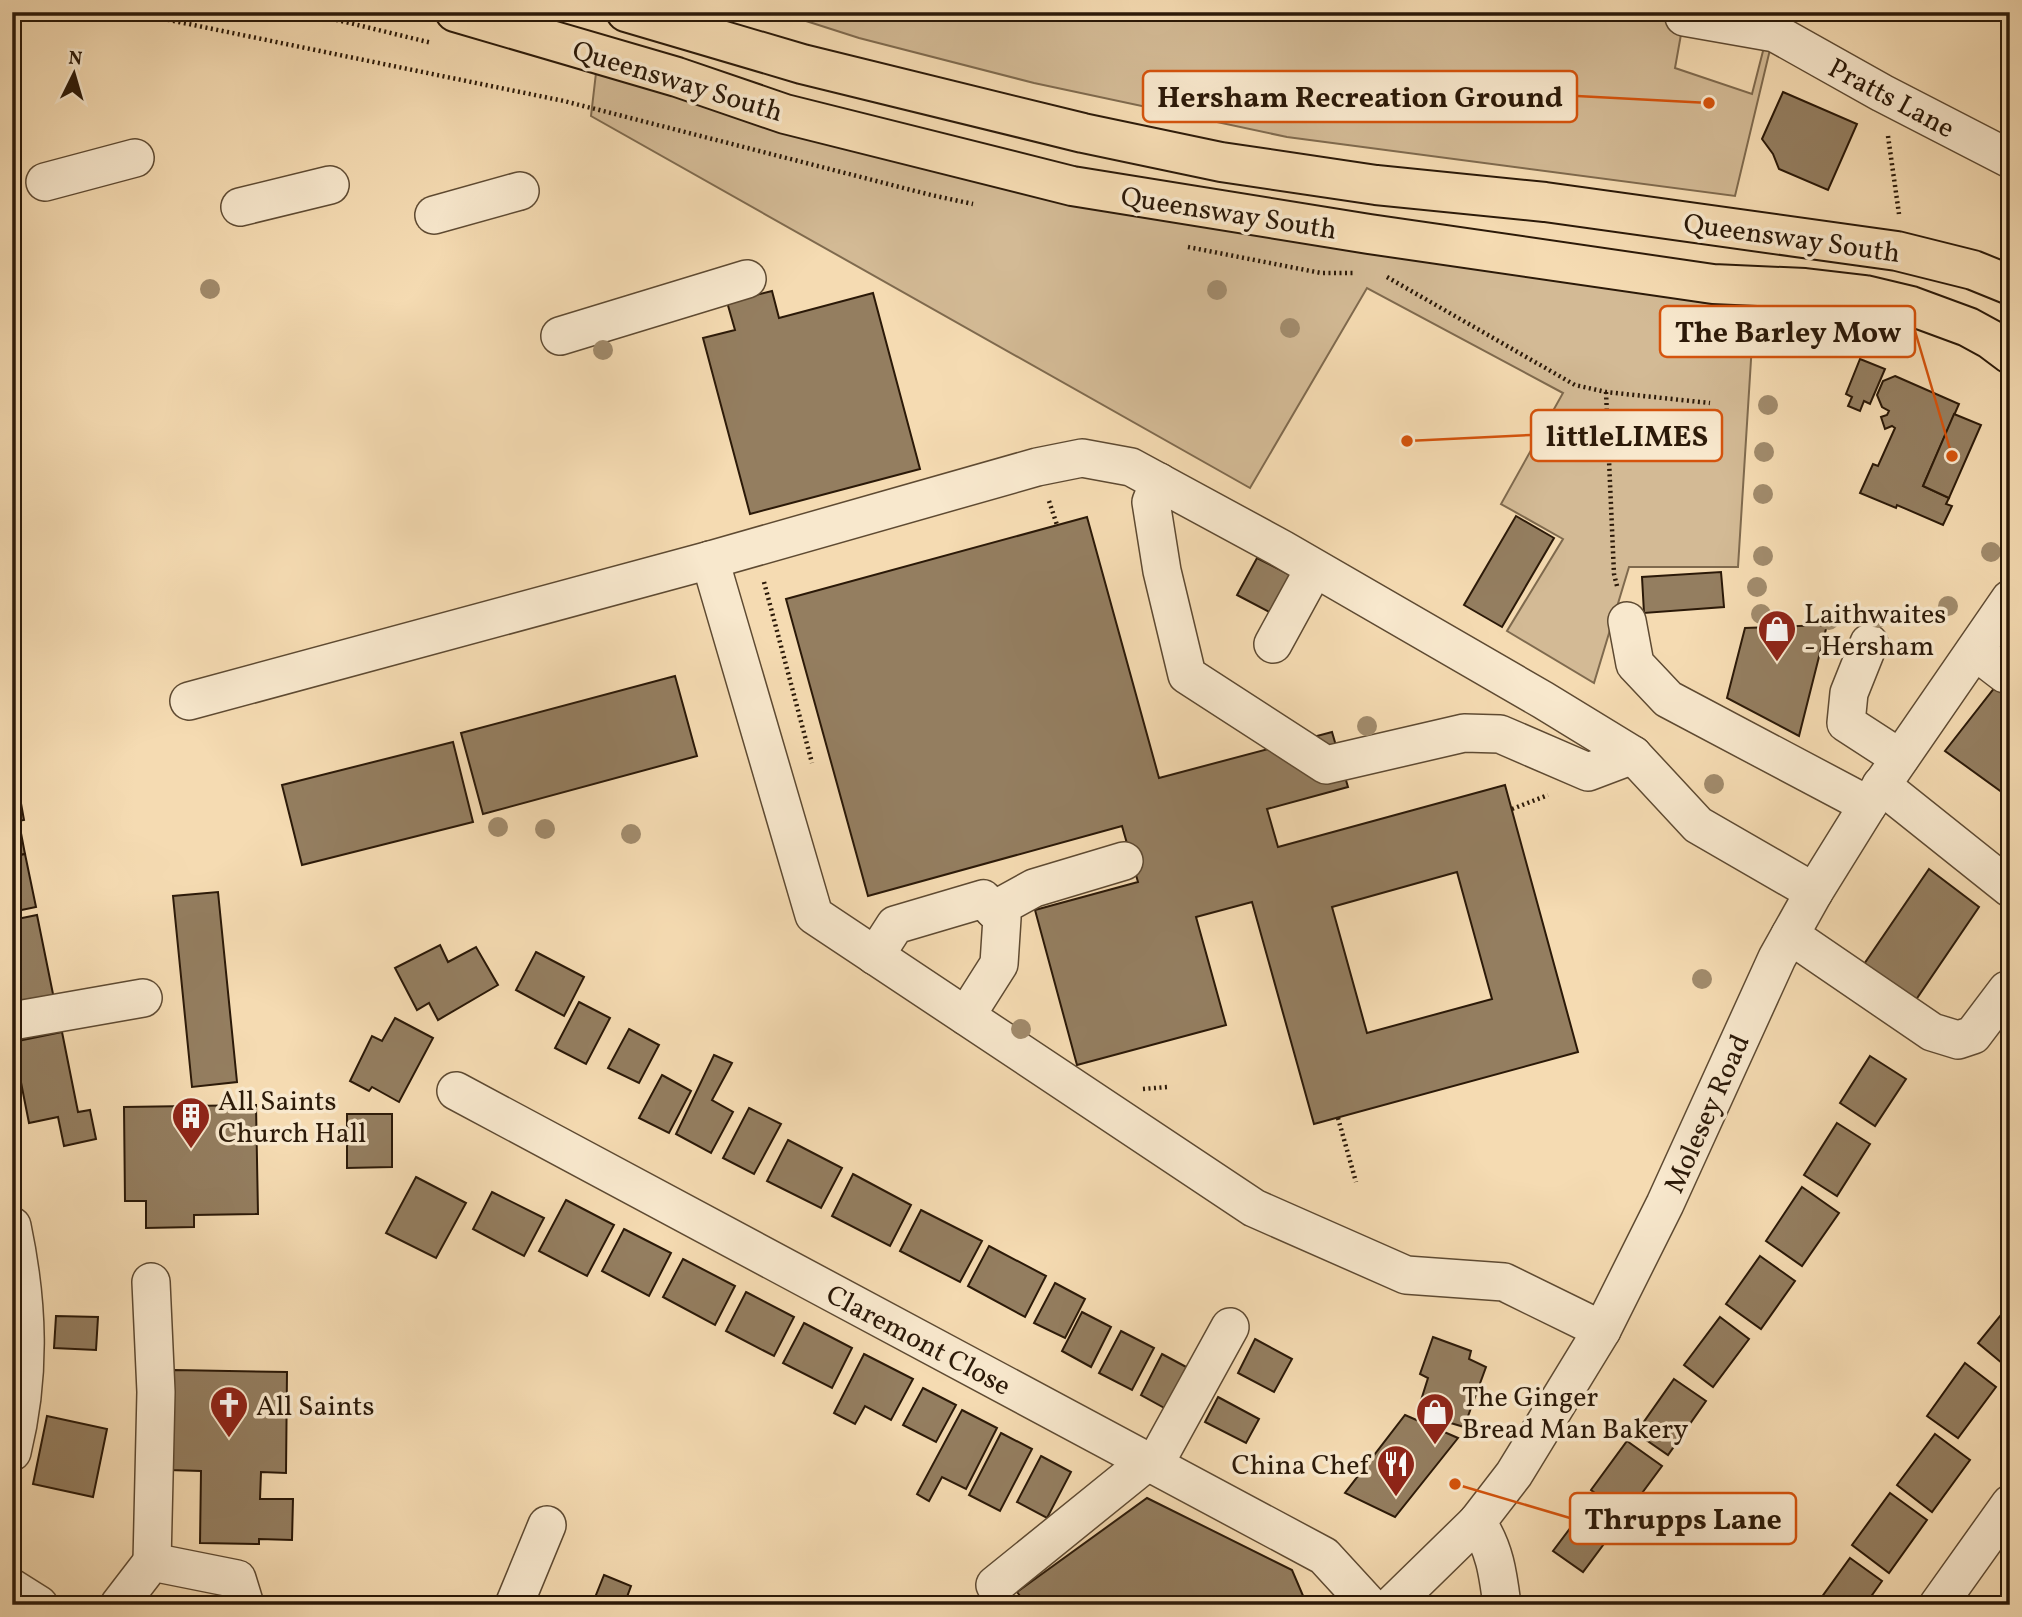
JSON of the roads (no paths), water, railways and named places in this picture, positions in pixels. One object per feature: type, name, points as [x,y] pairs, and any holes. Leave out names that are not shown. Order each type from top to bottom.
[{"type":"main road","name":"Queensway South","points":[[455,12],[677,77],[785,114],[1072,186],[1368,234],[1713,284],[1805,288],[1866,295],[1911,306],[1968,327],[2010,354]]},
{"type":"main road","name":"Queensway South","points":[[626,12],[802,64],[1083,133],[1221,162],[1376,185],[1545,202],[1897,251],[1973,270],[2010,285]]},
{"type":"street","name":"Pratts Lane","points":[[1684,17],[1775,33],[1882,93],[2010,159]]},
{"type":"street","points":[[45,182],[135,158]]},
{"type":"street","points":[[240,207],[330,185]]},
{"type":"street","points":[[434,215],[520,191]]},
{"type":"street","points":[[560,336],[747,279]]},
{"type":"street","points":[[188,701],[710,560],[1037,467],[1082,458],[1132,467],[1543,700],[1633,755],[1698,825],[1814,892]]},
{"type":"street","points":[[1159,482],[1151,502],[1162,571],[1187,675],[1326,765],[1464,733],[1500,734],[1588,772],[1633,755]]},
{"type":"street","points":[[710,560],[814,915],[1254,1208],[1406,1275],[1504,1282],[1602,1330]]},
{"type":"street","points":[[1273,644],[1314,569]]},
{"type":"street","name":"Molesey Road","points":[[1392,1605],[1476,1522],[1514,1474],[1602,1330],[1665,1204],[1777,958],[1814,892],[1883,783],[2008,604]]},
{"type":"street","points":[[1627,621],[1635,664],[1668,699],[1883,783],[2010,888]]},
{"type":"street","points":[[1869,643],[1849,693],[1846,723],[1883,783]]},
{"type":"street","points":[[1975,651],[2005,674]]},
{"type":"street","points":[[994,910],[1034,888],[1124,860]]},
{"type":"street","points":[[876,956],[895,925],[983,900],[1002,918],[999,964],[966,1016]]},
{"type":"street","points":[[1790,935],[1932,1032],[1958,1040],[1973,1035],[2007,990]]},
{"type":"street","points":[[12,1021],[143,998]]},
{"type":"street","name":"Claremont Close","points":[[456,1091],[1324,1556],[1369,1605]]},
{"type":"street","points":[[12,1226],[22,1273],[26,1321],[25,1373],[12,1452]]},
{"type":"street","points":[[119,1605],[152,1562],[156,1392],[151,1282]]},
{"type":"street","points":[[995,1585],[1150,1463],[1230,1326]]},
{"type":"street","points":[[1938,1605],[2010,1504]]},
{"type":"street","points":[[1476,1522],[1490,1544],[1497,1563],[1502,1605]]},
{"type":"street","points":[[514,1605],[547,1525]]},
{"type":"street","points":[[152,1562],[237,1579],[245,1605]]},
{"type":"street","points":[[12,1588],[38,1605]]},
{"type":"place","name":"Hersham Recreation Ground","points":[[1709,103]]},
{"type":"place","name":"littleLIMES","points":[[1407,441]]},
{"type":"place","name":"The Barley Mow","points":[[1952,456]]},
{"type":"place","name":"Laithwaites - Hersham","points":[[1777,663]]},
{"type":"place","name":"All Saints Church Hall","points":[[191,1150]]},
{"type":"place","name":"All Saints","points":[[229,1439]]},
{"type":"place","name":"The Ginger Bread Man Bakery","points":[[1435,1446]]},
{"type":"place","name":"Thrupps Lane","points":[[1455,1484]]},
{"type":"place","name":"China Chef","points":[[1396,1498]]}]
